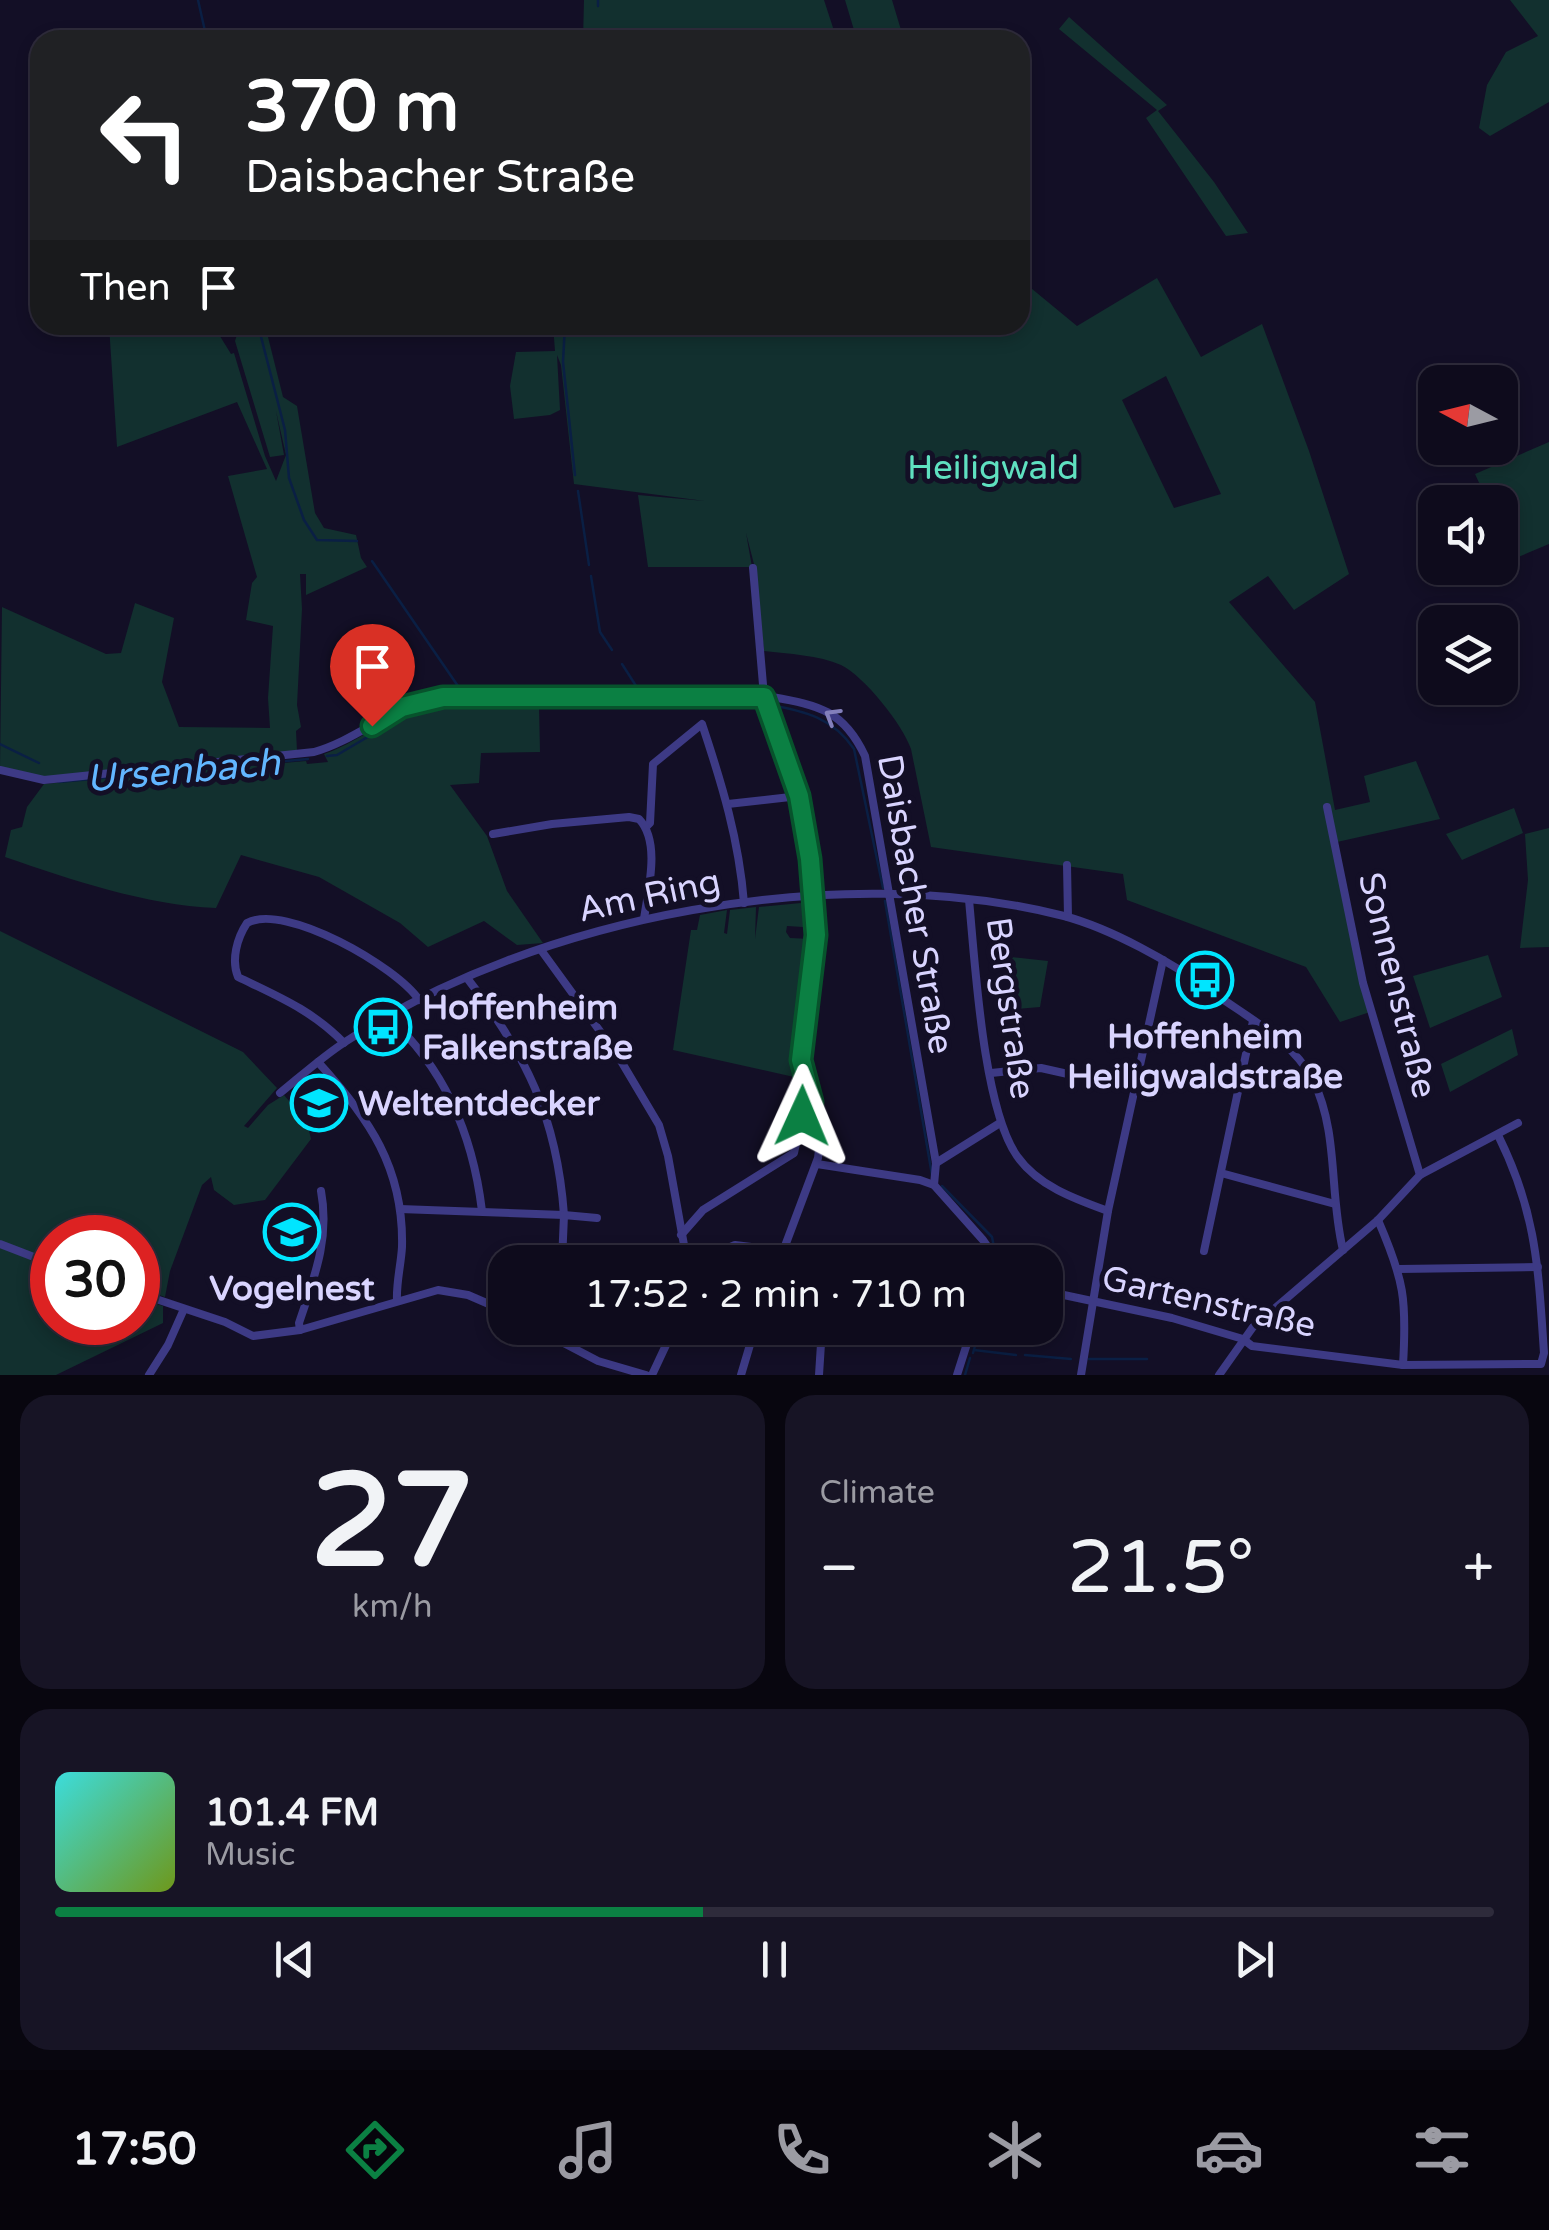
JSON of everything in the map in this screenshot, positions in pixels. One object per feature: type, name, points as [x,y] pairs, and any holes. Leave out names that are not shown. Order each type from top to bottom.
[{"type":"street","points":[[754,568],[764,697],[799,796],[810,859],[816,935],[801,1060],[822,1124],[817,1164],[785,1245]]},
{"type":"street","name":"Daisbacher Straße","points":[[0,770],[44,780],[314,752],[342,744],[402,707],[443,697],[764,697],[809,703],[825,710],[847,724],[865,756],[936,1163],[934,1185]]},
{"type":"street","points":[[646,827],[650,824],[653,764],[702,724],[728,804],[744,903]]},
{"type":"street","points":[[728,804],[799,796]]},
{"type":"street","name":"Sonnenstraße","points":[[1327,808],[1363,983],[1420,1175]]},
{"type":"street","points":[[493,834],[629,816],[639,819],[650,837],[650,882],[644,919]]},
{"type":"street","points":[[1068,865],[1068,917]]},
{"type":"street","name":"Am Ring","points":[[280,1093],[344,1043],[419,1000],[541,950],[644,919],[812,896],[969,900],[1068,917],[1163,960],[1285,1045],[1312,1078],[1330,1133],[1343,1250]]},
{"type":"street","name":"Bergstraße","points":[[969,900],[980,1014],[1000,1122],[1019,1160],[1042,1180],[1071,1198],[1108,1211]]},
{"type":"street","points":[[344,1043],[324,1022],[298,1005],[238,977],[234,968],[237,945],[248,923],[259,918],[274,920],[325,935],[396,976],[419,1000]]},
{"type":"street","points":[[541,950],[544,960],[618,1056],[659,1125],[682,1245]]},
{"type":"street","points":[[1081,1375],[1090,1301],[1163,960]]},
{"type":"street","points":[[467,978],[516,1045],[540,1096],[558,1155],[563,1245]]},
{"type":"street","points":[[388,1017],[414,1040],[458,1112],[477,1172],[482,1211]]},
{"type":"street","points":[[1204,1250],[1252,1021]]},
{"type":"street","points":[[318,1062],[370,1124],[384,1151],[400,1209],[402,1248],[397,1301]]},
{"type":"street","points":[[991,1074],[1041,1068],[1135,1089]]},
{"type":"street","points":[[681,1235],[703,1210],[794,1153],[802,1116],[812,1102]]},
{"type":"street","name":"Bergstraße","points":[[936,1163],[1000,1122]]},
{"type":"street","points":[[1218,1375],[1242,1339],[1378,1220],[1420,1175],[1518,1123]]},
{"type":"street","points":[[1399,1269],[1538,1267],[1526,1200],[1498,1135]]},
{"type":"street","points":[[817,1164],[934,1185],[987,1245]]},
{"type":"street","points":[[1221,1173],[1335,1204]]},
{"type":"street","points":[[300,1330],[322,1255],[325,1225],[321,1191]]},
{"type":"street","points":[[400,1209],[597,1218]]},
{"type":"street","points":[[1378,1220],[1405,1294],[1403,1365]]},
{"type":"street","points":[[0,1244],[30,1256]]},
{"type":"street","name":"Gartenstraße","points":[[1063,1294],[1172,1318],[1242,1339],[1252,1346],[1403,1365],[1540,1364],[1544,1353],[1538,1267]]},
{"type":"street","points":[[160,1301],[253,1336],[300,1330],[432,1291],[457,1292],[488,1304]]},
{"type":"street","points":[[148,1375],[168,1345],[184,1309]]},
{"type":"street","points":[[567,1345],[588,1356],[649,1375],[665,1345]]},
{"type":"street","points":[[741,1375],[749,1345]]},
{"type":"street","points":[[819,1375],[821,1345]]},
{"type":"street","points":[[958,1375],[967,1345]]},
{"type":"green space","points":[[584,0],[824,0],[834,30],[583,30]]},
{"type":"green space","points":[[845,0],[892,0],[901,30],[854,30]]},
{"type":"green space","points":[[1510,0],[1549,0],[1549,102],[1490,136],[1479,128],[1487,85],[1506,52],[1538,36]]},
{"type":"green space","points":[[1069,17],[1167,105],[1158,111],[1248,233],[1226,236],[1146,118],[1157,110],[1059,29]]},
{"type":"green space","name":"Heiligwald","points":[[1157,278],[1201,357],[1262,324],[1349,574],[1294,610],[1268,576],[1229,602],[1315,702],[1335,810],[1370,802],[1364,776],[1416,761],[1440,819],[1337,842],[1370,1012],[1340,1022],[1306,967],[1127,900],[1123,874],[931,847],[911,749],[882,702],[861,679],[841,665],[764,651],[755,568],[746,533],[752,567],[648,567],[638,495],[705,501],[574,484],[557,355],[560,410],[514,419],[510,386],[516,352],[555,351],[554,335],[1030,335],[1030,287],[1077,326]],"holes":[[[1166,376],[1221,494],[1174,508],[1122,400]]]},
{"type":"green space","points":[[110,335],[219,335],[234,353],[276,481],[286,455],[276,411],[284,455],[270,457],[235,341],[237,335],[268,335],[283,397],[297,406],[315,513],[324,528],[356,535],[367,567],[306,595],[306,574],[300,574],[297,705],[301,727],[296,731],[297,751],[44,777],[0,768],[2,607],[106,654],[121,653],[135,603],[174,618],[162,682],[179,727],[270,728],[273,626],[246,620],[252,583],[257,577],[228,476],[267,469],[237,402],[117,447]]},
{"type":"green space","points":[[1549,442],[1549,544],[1518,557],[1518,485],[1480,485],[1475,474],[1496,465],[1518,465],[1518,455]]},
{"type":"green space","points":[[444,700],[694,702],[695,706],[539,706],[540,752],[481,753],[479,783],[450,785],[487,836],[507,891],[543,943],[517,945],[484,921],[428,947],[400,923],[319,877],[241,855],[216,908],[136,897],[5,857],[11,830],[22,827],[27,807],[44,784],[328,762],[324,754],[412,709]]},
{"type":"green space","points":[[1514,808],[1523,833],[1462,860],[1446,834]]},
{"type":"green space","points":[[1549,828],[1549,947],[1520,948],[1528,880],[1525,834]]},
{"type":"green space","points":[[807,905],[810,913],[804,913],[803,927],[787,926],[786,932],[790,938],[811,939],[794,1077],[673,1050],[691,930],[697,930],[700,915],[727,910],[727,934],[730,910],[756,907],[755,939],[759,907]]},
{"type":"green space","points":[[0,931],[243,1052],[277,1088],[244,1126],[248,1128],[268,1105],[284,1095],[307,1122],[311,1139],[265,1200],[234,1205],[214,1190],[211,1177],[202,1185],[170,1271],[165,1297],[160,1295],[160,1215],[30,1215],[30,1345],[118,1345],[56,1375],[0,1375]]},
{"type":"green space","points":[[1488,955],[1502,997],[1430,1028],[1413,976]]},
{"type":"green space","points":[[1011,957],[1048,961],[1040,1007],[1016,1009]]},
{"type":"green space","points":[[1512,1029],[1518,1055],[1450,1092],[1441,1064]]},
{"type":"waterway","points":[[198,0],[205,30]]},
{"type":"waterway","points":[[598,0],[598,6]]},
{"type":"waterway","points":[[261,335],[285,430],[289,478],[304,520],[317,540],[357,541]]},
{"type":"waterway","points":[[564,335],[563,362],[575,475]]},
{"type":"waterway","points":[[578,491],[589,565]]},
{"type":"waterway","points":[[372,561],[460,689]]},
{"type":"waterway","points":[[591,576],[600,632],[612,650]]},
{"type":"waterway","points":[[622,664],[638,689]]},
{"type":"waterway","points":[[327,756],[337,755],[417,708],[440,704],[601,703]]},
{"type":"waterway","points":[[609,703],[752,704]]},
{"type":"waterway","points":[[770,705],[827,723],[854,749],[883,888]]},
{"type":"waterway","name":"Ursenbach","points":[[0,744],[39,763]]},
{"type":"waterway","name":"Ursenbach","points":[[59,782],[308,759]]},
{"type":"waterway","points":[[885,901],[932,1175]]},
{"type":"waterway","points":[[942,1186],[992,1237],[994,1245]]},
{"type":"waterway","points":[[973,1353],[975,1345]]},
{"type":"waterway","points":[[974,1350],[1016,1355]]},
{"type":"waterway","points":[[1025,1355],[1071,1359]]},
{"type":"waterway","points":[[965,1375],[970,1358]]},
{"type":"waterway","points":[[1089,1359],[1147,1359]]},
{"type":"place","name":"Hoffenheim Heiligwaldstraße","points":[[1205,980]]},
{"type":"place","name":"Hoffenheim Falkenstraße","points":[[383,1027]]},
{"type":"place","name":"Weltentdecker","points":[[319,1103]]},
{"type":"place","name":"Vogelnest","points":[[292,1232]]},
{"type":"route","points":[[372,726],[402,707],[443,697],[764,697],[799,796],[810,859],[816,935],[801,1060],[812,1102],[802,1116]]}]
